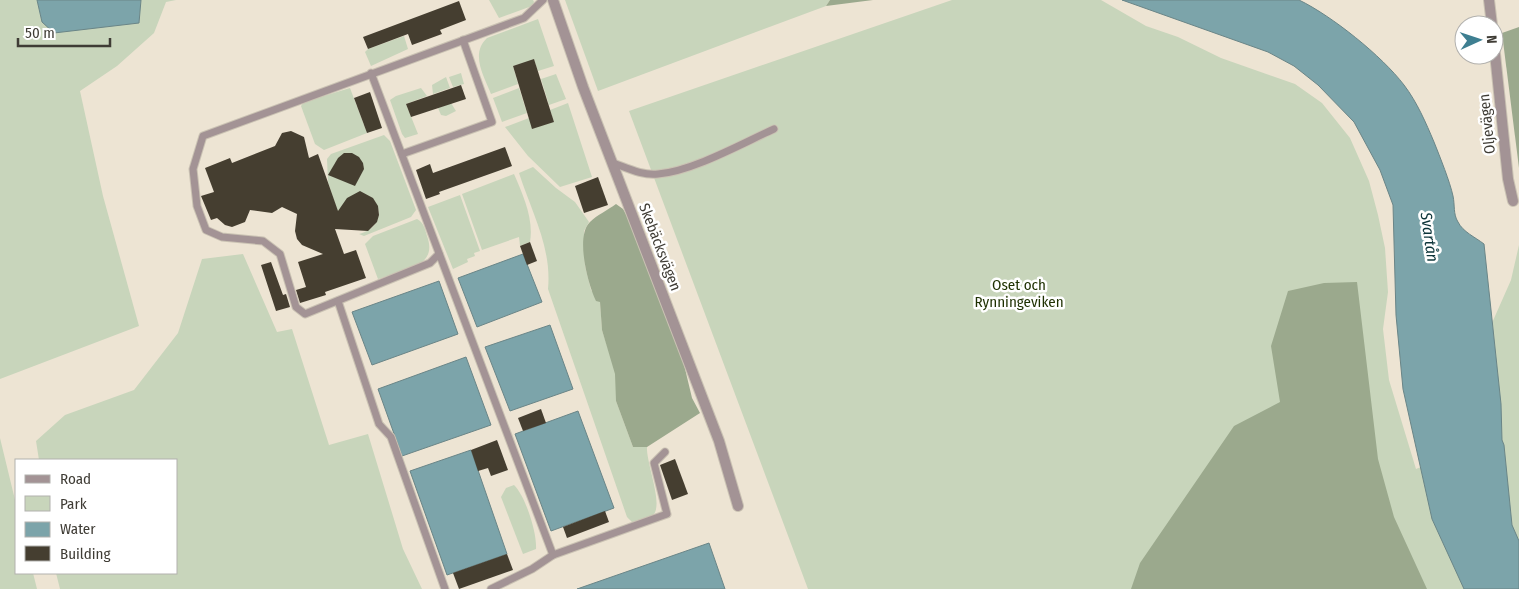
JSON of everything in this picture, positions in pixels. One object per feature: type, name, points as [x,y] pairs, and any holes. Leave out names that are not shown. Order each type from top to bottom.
[{"type":"street","name":"Skebäcksvägen","points":[[553,0],[612,164],[719,441],[738,506]]},
{"type":"street","points":[[1490,0],[1491,15]]},
{"type":"street","name":"Oljevägen","points":[[1496,65],[1508,179],[1513,201]]},
{"type":"lane","points":[[440,254],[430,263],[305,314],[296,307],[280,254],[263,240],[222,238],[206,230],[198,206],[193,169],[203,136],[524,18],[543,0]]},
{"type":"lane","points":[[402,154],[492,122],[463,40]]},
{"type":"lane","points":[[371,73],[553,555]]},
{"type":"lane","points":[[612,164],[640,172],[657,174],[678,170],[774,129]]},
{"type":"lane","points":[[338,301],[380,424],[391,437],[445,589]]},
{"type":"lane","points":[[490,589],[532,570],[553,555],[667,514],[654,463],[665,452]]},
{"type":"green space","points":[[0,0],[37,0],[42,22],[139,23],[141,0],[176,0],[166,2],[154,33],[117,66],[80,91],[103,196],[139,326],[0,379]]},
{"type":"green space","points":[[489,0],[533,0],[534,2],[532,6],[499,18]]},
{"type":"green space","points":[[565,0],[830,0],[826,6],[598,91]]},
{"type":"green space","points":[[830,0],[873,0],[826,6]]},
{"type":"green space","name":"Oset och Rynningeviken","points":[[952,0],[1101,0],[1146,26],[1178,37],[1221,58],[1295,84],[1322,103],[1350,138],[1369,181],[1378,215],[1385,248],[1388,292],[1383,329],[1389,380],[1416,469],[1428,464],[1494,344],[1492,323],[1511,280],[1519,245],[1519,589],[808,589],[629,111]]},
{"type":"green space","points":[[538,19],[554,66],[538,71],[534,60],[513,66],[518,84],[491,94],[480,65],[479,51],[482,44],[487,38]]},
{"type":"green space","points":[[1519,27],[1519,168],[1504,49],[1504,32]]},
{"type":"green space","points":[[404,36],[408,49],[371,66],[365,52],[368,49]]},
{"type":"green space","points":[[461,73],[464,84],[453,87],[449,77]]},
{"type":"green space","points":[[556,74],[566,99],[549,105],[541,79]]},
{"type":"green space","points":[[446,77],[450,88],[433,94],[432,85]]},
{"type":"green space","points":[[350,88],[367,133],[324,150],[315,144],[301,106],[304,102]]},
{"type":"green space","points":[[421,88],[427,96],[406,104],[418,134],[405,138],[390,100],[396,96]]},
{"type":"green space","points":[[519,88],[527,113],[502,122],[493,98]]},
{"type":"green space","points":[[451,103],[456,111],[446,116],[441,115],[438,108]]},
{"type":"green space","points":[[568,103],[592,177],[560,187],[528,156],[505,127],[529,118],[554,122],[550,110]]},
{"type":"green space","points":[[384,135],[390,141],[416,210],[411,217],[364,236],[359,234],[372,227],[378,218],[378,209],[374,201],[367,195],[357,194],[347,200],[338,213],[328,182],[327,159],[331,154]]},
{"type":"green space","points":[[533,167],[575,202],[589,222],[584,231],[585,266],[591,290],[600,301],[602,330],[616,374],[616,401],[633,447],[647,447],[657,504],[652,516],[647,518],[632,522],[627,517],[548,289],[547,258],[544,244],[519,173]]},
{"type":"green space","points":[[514,174],[529,216],[530,242],[520,246],[519,237],[482,250],[462,194]]},
{"type":"green space","points":[[460,195],[480,251],[474,253],[475,256],[467,259],[468,262],[453,269],[428,207]]},
{"type":"green space","points":[[616,204],[623,209],[630,221],[671,310],[692,398],[700,413],[647,447],[633,447],[616,401],[615,374],[602,330],[600,302],[596,301],[593,294],[584,261],[583,238],[586,229],[593,219]]},
{"type":"green space","points":[[417,219],[423,224],[426,231],[429,247],[428,255],[423,262],[416,266],[378,279],[365,244],[373,236]]},
{"type":"green space","points":[[243,254],[277,332],[292,329],[329,445],[368,434],[403,549],[422,589],[60,589],[56,574],[178,574],[178,459],[39,459],[36,441],[65,415],[134,390],[178,333],[202,259]]},
{"type":"green space","points":[[1357,282],[1378,459],[1394,517],[1427,589],[1131,589],[1140,563],[1234,426],[1280,402],[1271,346],[1288,291],[1324,283]]},
{"type":"green space","points":[[0,438],[15,500],[15,574],[33,574],[37,589],[0,589]]},
{"type":"green space","points":[[514,485],[523,498],[533,525],[536,542],[536,549],[523,554],[501,497],[506,488]]},
{"type":"water","points":[[37,0],[141,0],[139,23],[54,33],[42,22]]},
{"type":"water","name":"Svartån","points":[[1122,0],[1299,0],[1341,26],[1356,38],[1395,74],[1409,92],[1417,105],[1442,162],[1452,190],[1456,219],[1463,229],[1484,244],[1501,404],[1502,440],[1512,525],[1519,541],[1519,589],[1464,589],[1432,519],[1403,389],[1396,315],[1393,205],[1380,170],[1354,122],[1318,85],[1294,66],[1268,52]]},
{"type":"water","points":[[523,254],[542,302],[477,327],[458,278]]},
{"type":"water","points":[[439,281],[458,334],[372,365],[352,312]]},
{"type":"water","points":[[550,325],[573,389],[510,411],[485,347]]},
{"type":"water","points":[[466,357],[491,425],[402,456],[378,389]]},
{"type":"water","points":[[578,411],[614,508],[551,531],[515,434]]},
{"type":"water","points":[[471,450],[507,554],[447,575],[410,471]]},
{"type":"water","points":[[709,543],[725,589],[577,589]]},
{"type":"building","points":[[459,1],[466,20],[440,30],[442,34],[412,45],[408,34],[368,49],[363,37]]},
{"type":"building","points":[[534,59],[554,122],[532,129],[513,66]]},
{"type":"building","points":[[461,85],[466,99],[411,117],[406,104]]},
{"type":"building","points":[[370,92],[382,128],[367,133],[354,98]]},
{"type":"building","points":[[291,131],[304,137],[309,158],[318,154],[338,211],[347,198],[360,191],[373,198],[378,206],[379,215],[377,222],[368,231],[335,229],[344,254],[356,250],[366,278],[325,292],[326,295],[300,303],[296,290],[306,287],[298,262],[323,254],[302,245],[297,239],[295,231],[297,214],[282,207],[272,213],[250,210],[245,222],[232,227],[225,225],[217,218],[211,220],[201,196],[214,192],[205,168],[230,158],[232,163],[275,146],[282,133]]},
{"type":"building","points":[[505,147],[512,166],[439,192],[440,194],[426,199],[416,170],[430,164],[433,173]]},
{"type":"building","points":[[344,153],[352,153],[359,157],[363,163],[364,169],[355,186],[328,175],[338,158]]},
{"type":"building","points":[[598,177],[608,205],[584,213],[575,186]]},
{"type":"building","points":[[530,242],[537,261],[527,265],[520,246]]},
{"type":"building","points":[[271,262],[283,295],[286,294],[290,307],[276,311],[261,265]]},
{"type":"building","points":[[541,409],[546,423],[523,431],[518,418]]},
{"type":"building","points":[[497,440],[508,470],[491,476],[488,468],[478,471],[471,450]]},
{"type":"building","points":[[675,459],[688,494],[672,500],[660,465]]},
{"type":"building","points":[[605,511],[609,522],[567,538],[563,527]]},
{"type":"building","points":[[507,554],[513,570],[459,589],[453,573]]}]
